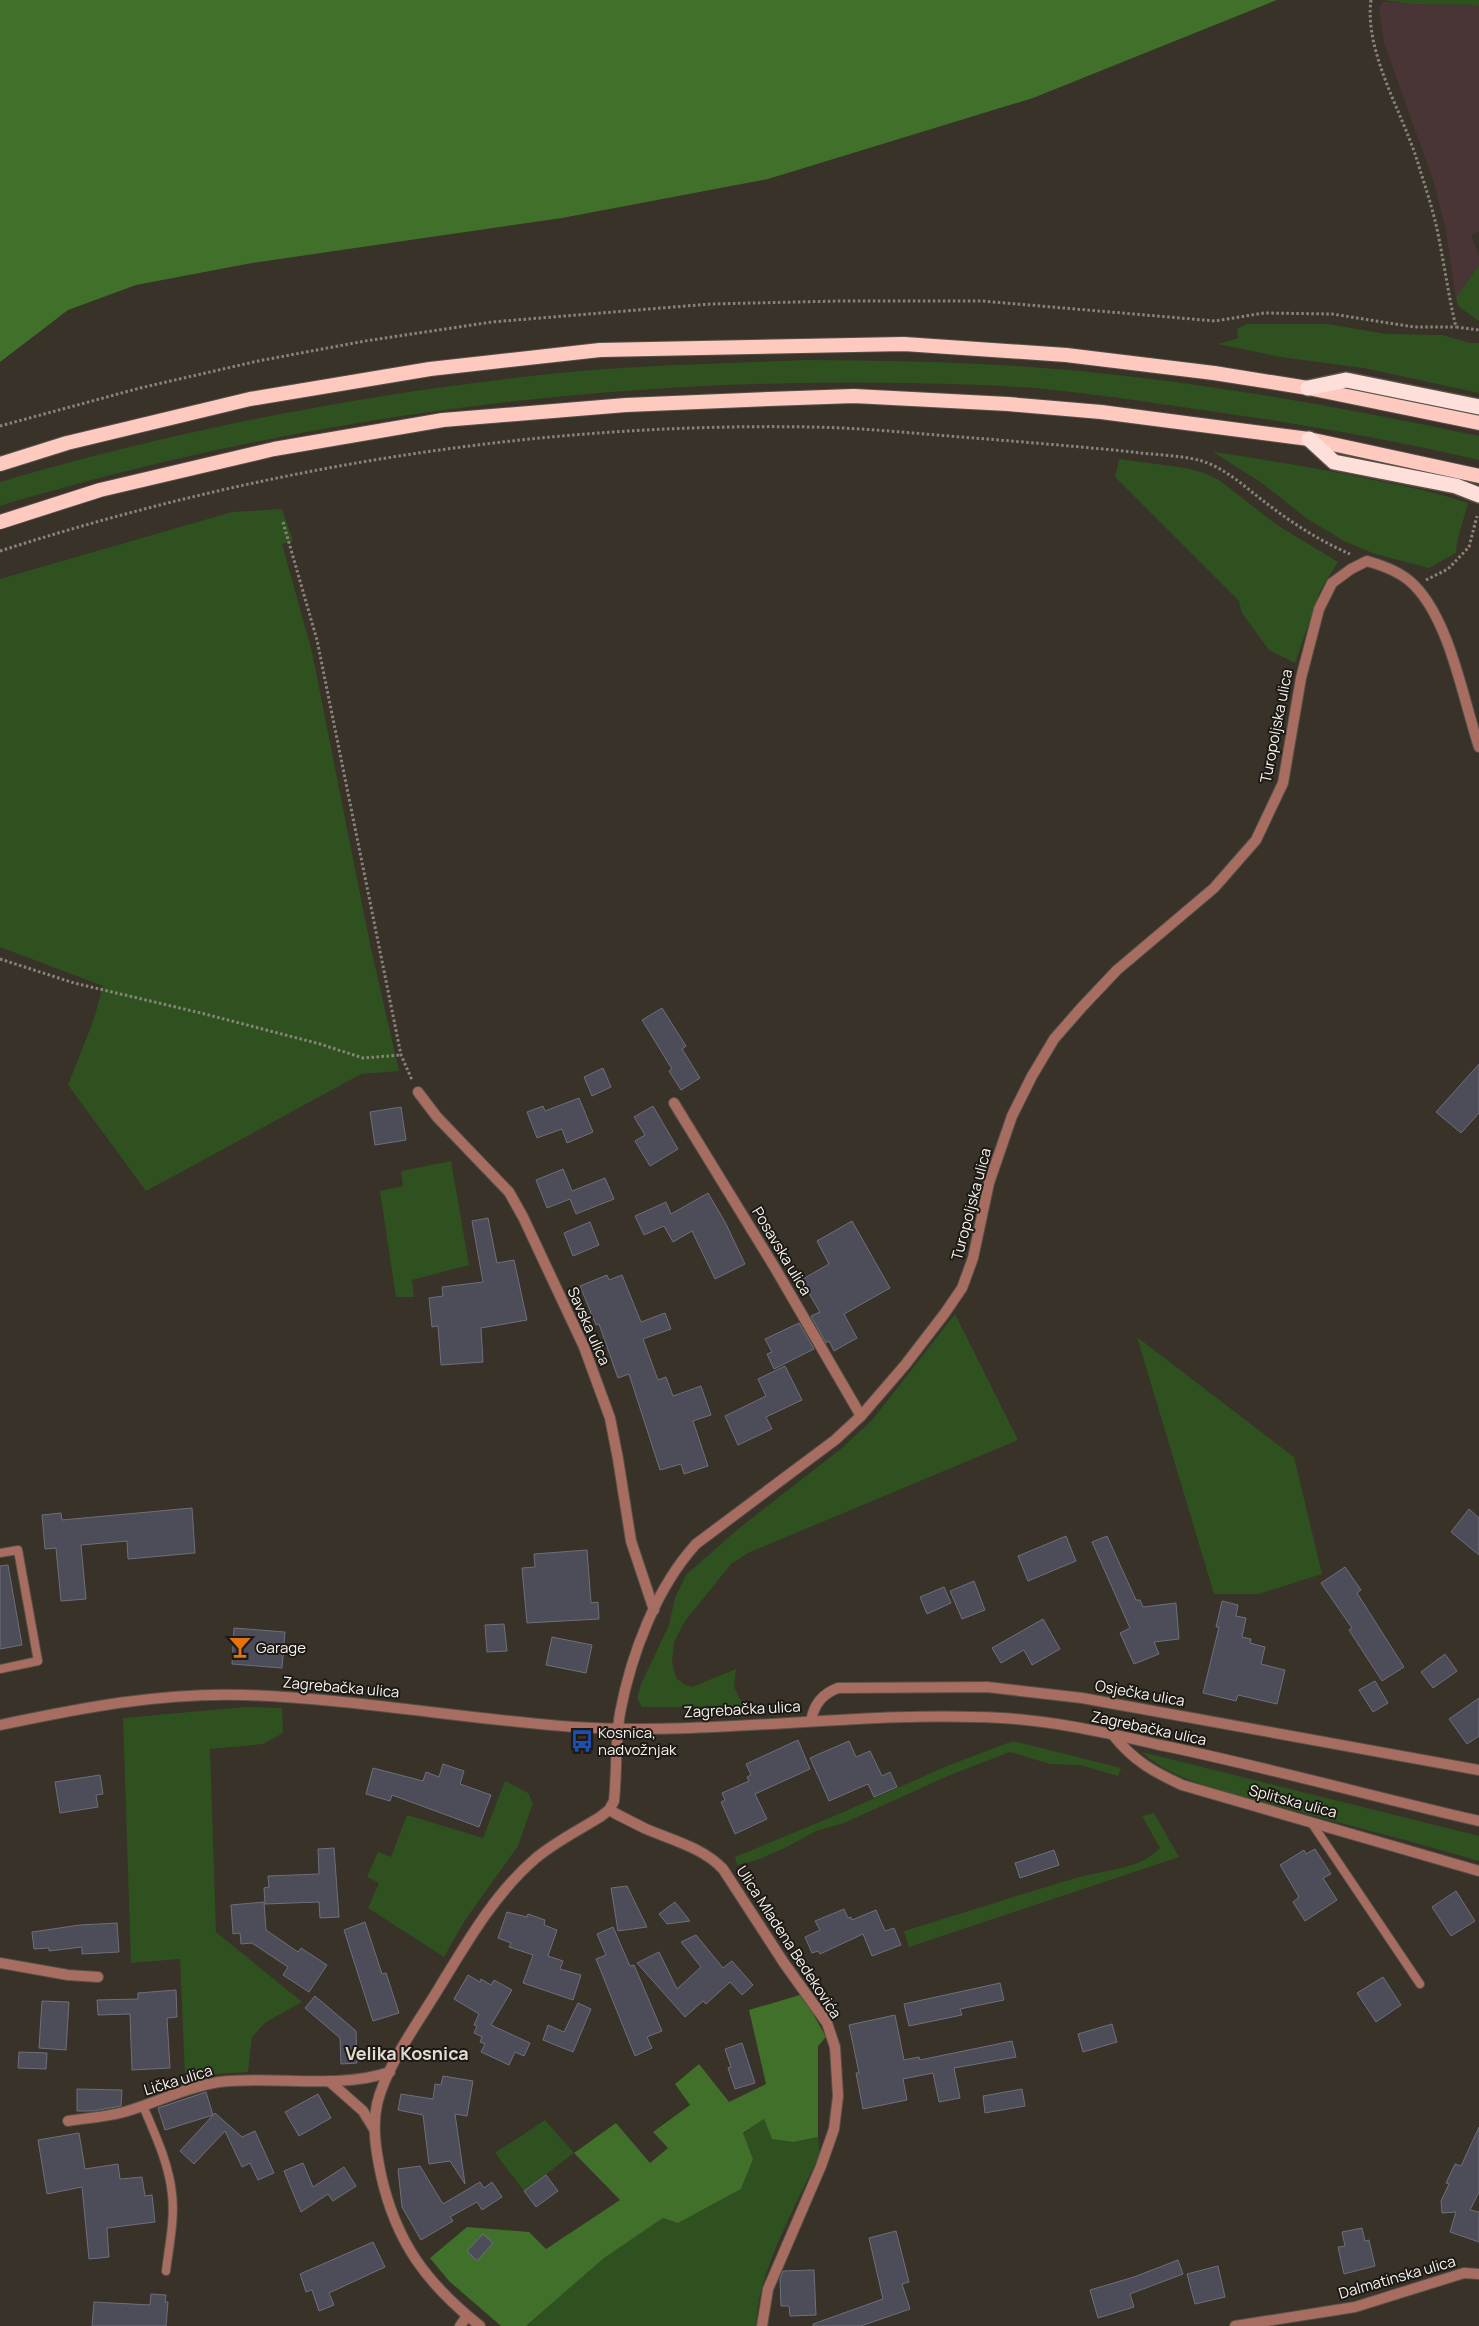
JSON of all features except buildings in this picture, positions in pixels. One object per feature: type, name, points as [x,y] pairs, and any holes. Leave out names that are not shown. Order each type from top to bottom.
[{"type":"highway","points":[[0,464],[67,443],[250,399],[430,369],[600,350],[904,344],[1066,355],[1214,373],[1308,388],[1479,423]]},
{"type":"highway","points":[[1308,388],[1346,380],[1479,406]]},
{"type":"highway","points":[[0,522],[100,490],[274,449],[443,420],[626,405],[854,396],[1008,404],[1101,412],[1309,439],[1479,476]]},
{"type":"highway","points":[[1309,439],[1334,462],[1456,486],[1479,495]]},
{"type":"street","points":[[1367,561],[1385,566],[1414,584],[1428,601],[1452,656],[1479,747]]},
{"type":"street","name":"Turopoljska ulica","points":[[618,1728],[633,1664],[654,1610],[668,1580],[680,1562],[696,1544],[835,1440],[861,1416],[945,1314],[962,1288],[973,1258],[989,1183],[1012,1116],[1054,1038],[1118,970],[1214,888],[1256,840],[1282,783],[1308,644],[1319,608],[1332,583],[1350,569],[1367,561]]},
{"type":"street","name":"Savska ulica","points":[[418,1092],[437,1117],[509,1192],[523,1217],[584,1347],[610,1418],[631,1541],[654,1610]]},
{"type":"street","name":"Posavska ulica","points":[[674,1103],[775,1268],[861,1416]]},
{"type":"street","name":"Osječka ulica","points":[[811,1721],[813,1708],[820,1698],[838,1688],[987,1687],[1082,1698],[1479,1770]]},
{"type":"street","name":"Zagrebačka ulica","points":[[0,1725],[74,1709],[146,1699],[243,1695],[382,1705],[572,1726],[618,1728],[676,1728],[926,1717],[1001,1718],[1048,1722],[1201,1753],[1479,1821]]},
{"type":"street","points":[[480,2326],[449,2301],[410,2253],[394,2220],[376,2152],[374,2130],[378,2103],[390,2072],[404,2045],[470,1939],[507,1889],[537,1857],[609,1810],[614,1801],[618,1728]]},
{"type":"street","name":"Splitska ulica","points":[[1113,1735],[1134,1759],[1154,1772],[1182,1784],[1479,1871]]},
{"type":"street","name":"Ulica Mladena Bedekovića","points":[[609,1810],[682,1843],[714,1860],[723,1869],[784,1963],[827,2023],[835,2047],[838,2096],[834,2129],[821,2166],[768,2289],[762,2326]]},
{"type":"street","points":[[0,1963],[68,1975],[98,1977]]},
{"type":"street","name":"Lička ulica","points":[[68,2121],[122,2113],[167,2096],[219,2082],[252,2080],[329,2081],[369,2078],[390,2072]]},
{"type":"street","points":[[329,2081],[363,2111],[374,2130]]},
{"type":"street","name":"Dalmatinska ulica","points":[[1235,2326],[1355,2307],[1464,2273],[1479,2274]]},
{"type":"street","points":[[460,2326],[468,2316]]},
{"type":"lane","points":[[0,1553],[18,1550],[38,1661],[0,1670]]},
{"type":"lane","points":[[1312,1822],[1420,1984]]},
{"type":"lane","points":[[143,2106],[170,2176],[172,2220],[166,2271]]},
{"type":"path","points":[[1371,0],[1370,9],[1375,47],[1389,90],[1416,157],[1437,229],[1456,327],[1479,330]]},
{"type":"path","points":[[0,551],[136,510],[309,472],[481,444],[609,432],[712,427],[815,427],[1062,445],[1202,461],[1234,477],[1294,523],[1327,544],[1367,561]]},
{"type":"path","points":[[1414,584],[1435,577],[1448,569],[1459,558],[1469,547],[1477,516]]},
{"type":"path","points":[[283,522],[317,640],[401,1055],[418,1092]]},
{"type":"path","points":[[0,959],[74,984],[201,1013],[320,1044],[363,1058],[401,1055]]},
{"type":"shaded area","points":[[1383,1],[1409,4],[1479,5],[1479,232],[1471,235],[1479,255],[1479,265],[1456,298],[1446,231],[1433,180],[1384,43],[1379,8]]},
{"type":"green space","points":[[0,0],[1277,0],[1033,98],[768,179],[562,218],[252,263],[136,285],[68,310],[0,362]]},
{"type":"green space","points":[[1383,0],[1479,0],[1479,5],[1409,4]]},
{"type":"green space","points":[[1479,265],[1479,321],[1458,306],[1456,298]]},
{"type":"green space","points":[[1247,324],[1327,324],[1386,334],[1442,335],[1470,343],[1479,343],[1479,393],[1364,368],[1280,357],[1218,344],[1238,338],[1237,329]]},
{"type":"green space","points":[[806,360],[1018,366],[1138,377],[1236,391],[1382,416],[1479,436],[1479,460],[1366,436],[1290,423],[1054,390],[1005,386],[897,383],[727,385],[558,397],[390,418],[278,437],[193,455],[80,483],[0,506],[0,482],[131,447],[263,417],[464,384],[565,372],[668,365]]},
{"type":"green space","points":[[1213,452],[1358,477],[1446,496],[1468,503],[1459,534],[1456,553],[1429,568],[1375,554],[1344,541],[1306,518],[1262,483]]},
{"type":"green space","points":[[1119,459],[1186,468],[1219,480],[1277,525],[1338,562],[1320,591],[1295,663],[1269,650],[1242,613],[1239,601],[1115,477]]},
{"type":"green space","points":[[282,509],[293,541],[282,544],[312,652],[370,944],[399,1071],[361,1074],[146,1191],[68,1085],[94,1019],[103,986],[0,947],[0,579],[232,512]]},
{"type":"green space","points":[[451,1161],[469,1265],[412,1280],[414,1297],[396,1297],[380,1191],[403,1186],[401,1171]]},
{"type":"green space","points":[[955,1314],[1018,1440],[748,1553],[731,1564],[685,1621],[674,1642],[672,1662],[676,1678],[692,1687],[736,1669],[734,1687],[744,1707],[642,1707],[637,1698],[641,1684],[669,1625],[675,1598],[686,1575],[738,1529],[842,1448],[873,1419]]},
{"type":"green space","points":[[1137,1337],[1294,1457],[1322,1574],[1259,1594],[1214,1594]]},
{"type":"green space","points":[[245,1707],[282,1708],[283,1733],[263,1744],[210,1749],[216,1932],[302,2002],[266,2022],[252,2037],[248,2072],[185,2076],[180,1959],[131,1963],[123,1718]]},
{"type":"green space","points":[[1013,1741],[1121,1768],[1118,1776],[1080,1765],[1050,1764],[1010,1752],[950,1775],[844,1823],[816,1831],[785,1848],[757,1860],[737,1865],[735,1857],[947,1766]]},
{"type":"green space","points":[[1142,1752],[1479,1836],[1479,1861],[1206,1786],[1171,1772]]},
{"type":"green space","points":[[505,1781],[528,1793],[533,1803],[518,1846],[465,1920],[444,1957],[368,1908],[379,1883],[367,1877],[378,1852],[391,1857],[407,1815],[483,1838]]},
{"type":"green space","points":[[1154,1813],[1179,1857],[909,1947],[904,1931],[1076,1878],[1121,1868],[1142,1861],[1160,1848],[1142,1816]]},
{"type":"green space","points":[[800,1995],[826,2037],[818,2046],[818,2137],[793,2142],[772,2139],[764,2119],[743,2133],[753,2159],[741,2189],[678,2223],[663,2218],[604,2258],[526,2326],[501,2326],[449,2281],[430,2258],[467,2227],[529,2232],[546,2249],[620,2200],[574,2153],[616,2123],[650,2163],[668,2148],[653,2132],[690,2105],[675,2084],[699,2064],[729,2102],[766,2084],[749,2010]]},
{"type":"green space","points":[[764,2119],[772,2139],[793,2142],[818,2137],[820,2153],[770,2263],[762,2286],[757,2326],[526,2326],[604,2258],[663,2218],[678,2223],[741,2189],[753,2159],[743,2134]]},
{"type":"green space","points":[[545,2120],[574,2153],[524,2191],[495,2153]]},
{"type":"place","name":"Garage","points":[[240,1647]]},
{"type":"place","name":"Kosnica, nadvožnjak","points":[[582,1741]]},
{"type":"district","name":"Velika Kosnica","points":[[407,2053]]}]
